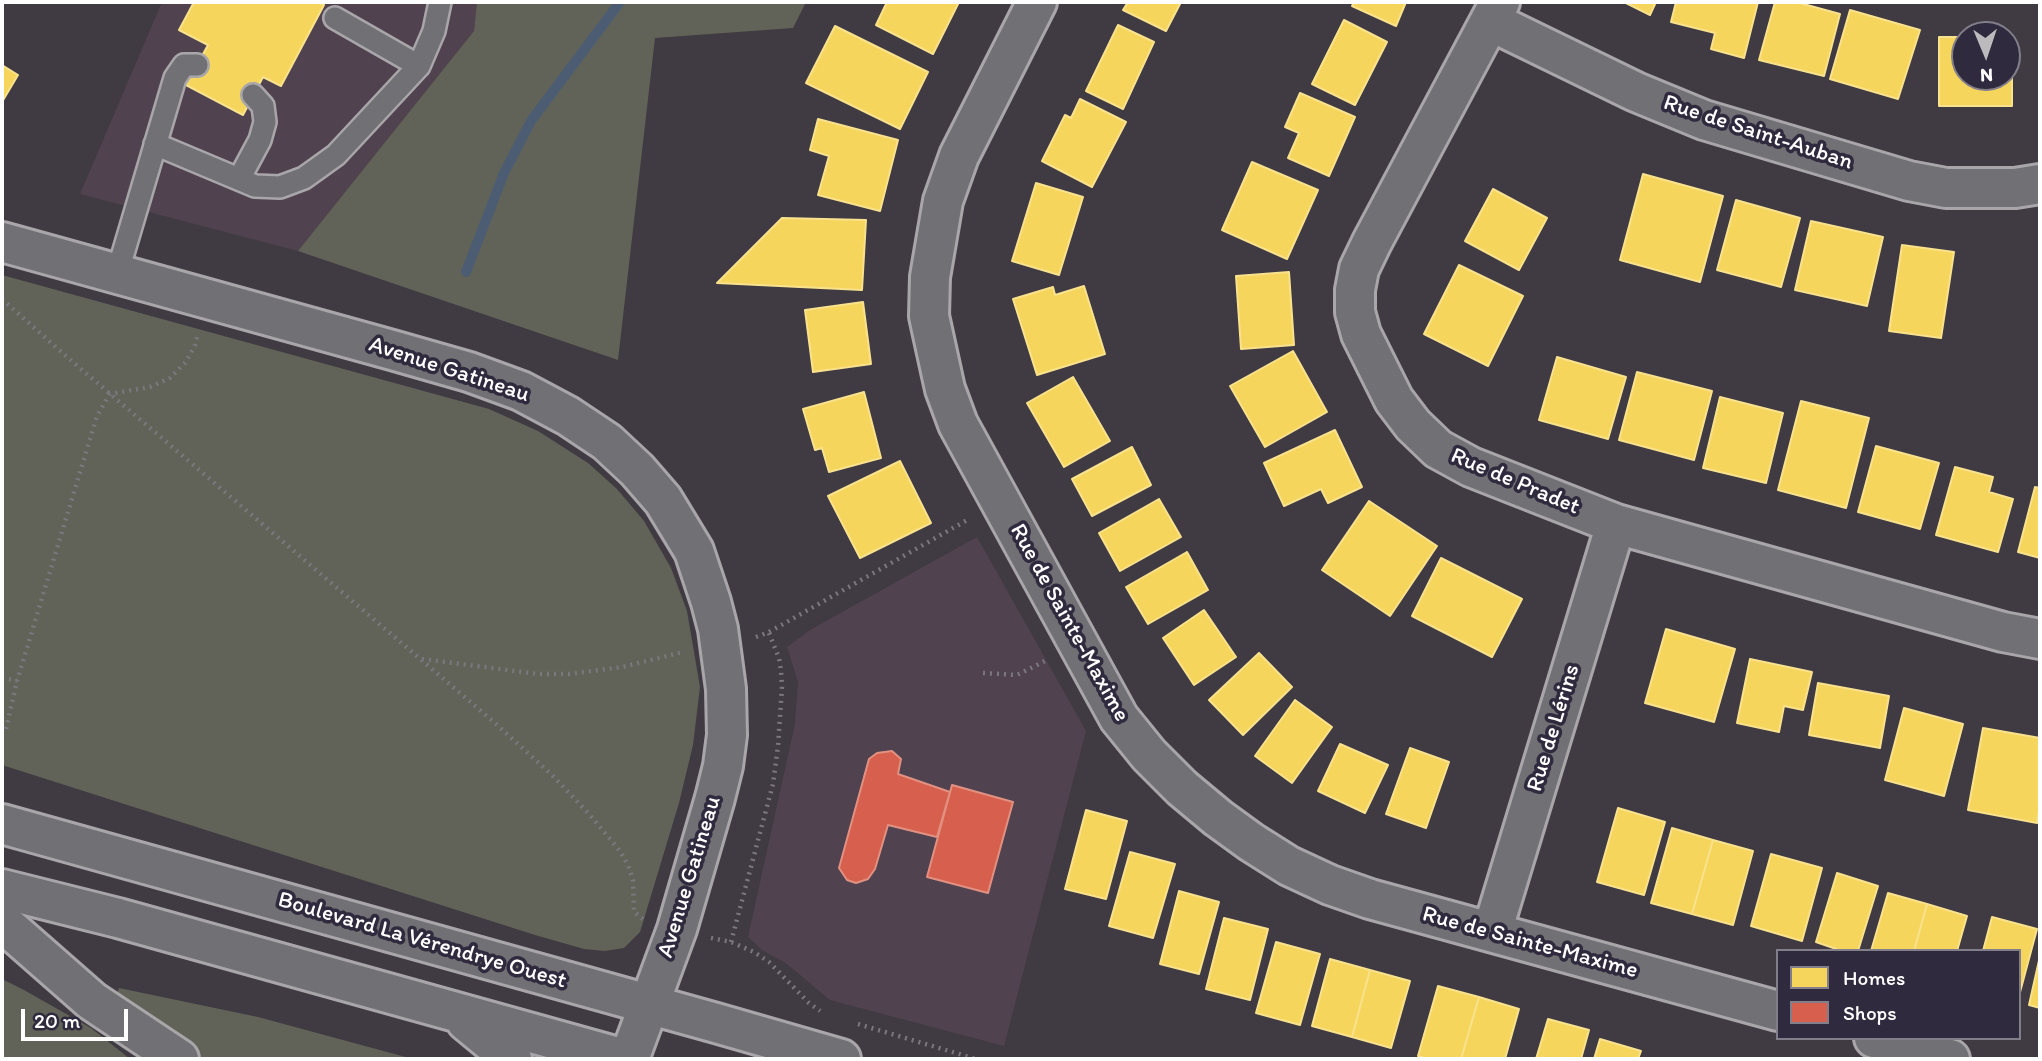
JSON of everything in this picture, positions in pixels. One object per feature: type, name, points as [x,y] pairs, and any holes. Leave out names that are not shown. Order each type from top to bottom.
[{"type":"main road","name":"Rue de Sainte-Maxime","points":[[1038,2],[959,156],[943,201],[930,277],[929,316],[945,389],[958,424],[1119,718],[1149,755],[1182,788],[1251,842],[1289,866],[1320,880],[1370,899],[1776,1011]]},
{"type":"main road","name":"Rue de Saint-Auban","points":[[1495,12],[1636,92],[1717,124],[1909,181],[1946,188],[2015,188],[2040,184]]},
{"type":"main road","name":"Rue de Pradet","points":[[1495,12],[1359,269],[1355,312],[1361,334],[1394,400],[1413,425],[1438,449],[1471,467],[1616,524],[2003,632],[2040,639]]},
{"type":"main road","name":"Avenue Gatineau","points":[[2,242],[469,372],[521,391],[568,416],[607,442],[637,470],[663,500],[690,543],[711,602],[732,642],[726,689],[723,766],[677,929],[627,1059]]},
{"type":"main road","name":"Rue de Lérins","points":[[1492,932],[1616,524]]},
{"type":"main road","name":"Boulevard La Vérendrye Ouest","points":[[2,824],[841,1059]]},
{"type":"main road","points":[[2,889],[118,918],[627,1059]]},
{"type":"main road","points":[[2,922],[92,1001],[178,1059]]},
{"type":"main road","points":[[456,1013],[512,1059]]},
{"type":"main road","points":[[1881,1040],[1950,1059]]},
{"type":"lane","points":[[155,144],[255,186],[280,187],[304,178],[336,155],[419,66],[434,31],[440,2]]},
{"type":"lane","points":[[335,18],[419,66]]},
{"type":"lane","points":[[117,274],[174,78],[184,65],[197,65]]},
{"type":"lane","points":[[239,179],[260,140],[265,122],[263,106],[253,96]]},
{"type":"path","points":[[2,299],[495,723],[553,776],[620,851],[631,872],[634,886],[633,909],[643,920]]},
{"type":"path","points":[[6,729],[17,681],[92,427],[102,406],[110,394],[150,387],[170,378],[186,362],[201,325]]},
{"type":"path","points":[[421,659],[538,674],[569,674],[622,667],[668,654],[732,642],[769,632],[971,518]]},
{"type":"path","points":[[731,942],[773,784],[778,746],[781,671],[769,632]]},
{"type":"path","points":[[983,673],[1017,675],[1044,661]]},
{"type":"path","points":[[2,678],[17,681]]},
{"type":"path","points":[[707,937],[731,942],[754,952],[769,962],[817,1010],[827,1014]]},
{"type":"path","points":[[846,1021],[976,1059]]},
{"type":"shaded area","points":[[162,2],[477,2],[474,31],[298,251],[80,194]]},
{"type":"shaded area","points":[[477,2],[806,2],[793,28],[655,38],[618,360],[298,251],[474,31]]},
{"type":"shaded area","points":[[2,275],[489,409],[538,431],[588,463],[617,489],[644,521],[671,568],[687,611],[700,687],[693,745],[679,803],[640,932],[624,948],[605,951],[584,949],[535,935],[2,765]]},
{"type":"shaded area","points":[[977,537],[1086,731],[1004,1046],[830,1000],[787,964],[762,950],[748,937],[795,724],[798,682],[787,647],[810,630]]},
{"type":"shaded area","points":[[2,979],[91,1028],[130,1059],[2,1059]]},
{"type":"shaded area","points":[[119,988],[258,1017],[413,1059],[204,1059],[114,1001]]},
{"type":"building: Homes","points":[[194,2],[318,2],[324,5],[281,86],[263,77],[243,115],[186,85],[208,45],[179,30]]},
{"type":"building: Homes","points":[[887,2],[959,2],[933,54],[876,25]]},
{"type":"building: Homes","points":[[1128,2],[1181,2],[1166,31],[1123,10]]},
{"type":"building: Homes","points":[[1354,2],[1406,2],[1396,26],[1352,6]]},
{"type":"building: Homes","points":[[1624,2],[1656,2],[1650,15]]},
{"type":"building: Homes","points":[[1676,2],[1758,2],[1744,58],[1711,49],[1715,33],[1671,22]]},
{"type":"building: Homes","points":[[1775,2],[1796,2],[1840,14],[1824,76],[1759,60]]},
{"type":"building: Homes","points":[[1850,10],[1920,30],[1898,99],[1830,79]]},
{"type":"building: Homes","points":[[1344,20],[1387,42],[1355,105],[1312,84]]},
{"type":"building: Homes","points":[[1118,25],[1154,42],[1123,109],[1086,91]]},
{"type":"building: Homes","points":[[835,26],[928,72],[900,129],[806,83]]},
{"type":"building: Homes","points":[[1939,37],[1951,37],[1951,91],[2012,91],[2012,106],[1939,106]]},
{"type":"building: Homes","points":[[2,65],[18,75],[2,102]]},
{"type":"building: Homes","points":[[1300,93],[1355,117],[1329,176],[1288,158],[1299,133],[1285,127]]},
{"type":"building: Homes","points":[[1080,99],[1126,122],[1092,187],[1042,161],[1065,115],[1071,118]]},
{"type":"building: Homes","points":[[818,119],[898,140],[880,211],[818,195],[829,156],[810,150]]},
{"type":"building: Homes","points":[[1252,162],[1318,190],[1287,259],[1222,230]]},
{"type":"building: Homes","points":[[1643,174],[1723,196],[1700,282],[1620,260]]},
{"type":"building: Homes","points":[[1036,183],[1083,197],[1059,275],[1012,261]]},
{"type":"building: Homes","points":[[1493,189],[1547,218],[1519,270],[1465,241]]},
{"type":"building: Homes","points":[[1736,200],[1800,218],[1781,287],[1717,270]]},
{"type":"building: Homes","points":[[782,218],[866,220],[862,290],[717,283]]},
{"type":"building: Homes","points":[[1811,221],[1883,237],[1867,306],[1795,290]]},
{"type":"building: Homes","points":[[1902,245],[1954,252],[1941,338],[1889,331]]},
{"type":"building: Homes","points":[[1459,265],[1523,296],[1488,366],[1424,334]]},
{"type":"building: Homes","points":[[1289,272],[1294,345],[1241,349],[1236,276]]},
{"type":"building: Homes","points":[[1084,286],[1105,354],[1037,375],[1013,299],[1053,287],[1055,295]]},
{"type":"building: Homes","points":[[863,302],[871,364],[813,372],[805,310]]},
{"type":"building: Homes","points":[[1293,351],[1327,412],[1265,447],[1230,386]]},
{"type":"building: Homes","points":[[1557,357],[1626,377],[1608,439],[1539,420]]},
{"type":"building: Homes","points":[[1637,372],[1712,391],[1694,460],[1619,440]]},
{"type":"building: Homes","points":[[1073,377],[1110,441],[1064,467],[1027,403]]},
{"type":"building: Homes","points":[[864,392],[881,458],[829,472],[822,448],[815,450],[803,409]]},
{"type":"building: Homes","points":[[1720,397],[1783,413],[1766,483],[1703,468]]},
{"type":"building: Homes","points":[[1801,401],[1869,418],[1846,508],[1778,490]]},
{"type":"building: Homes","points":[[1335,430],[1362,487],[1328,503],[1321,489],[1284,506],[1264,463]]},
{"type":"building: Homes","points":[[1876,446],[1939,463],[1920,529],[1858,512]]},
{"type":"building: Homes","points":[[1132,447],[1151,485],[1092,516],[1072,479]]},
{"type":"building: Homes","points":[[900,461],[931,523],[860,558],[828,496]]},
{"type":"building: Homes","points":[[1955,467],[1993,477],[1989,492],[2013,499],[1998,552],[1936,535]]},
{"type":"building: Homes","points":[[2035,487],[2040,488],[2040,558],[2018,552]]},
{"type":"building: Homes","points":[[1159,499],[1181,537],[1120,571],[1099,533]]},
{"type":"building: Homes","points":[[1369,501],[1437,546],[1390,616],[1322,570]]},
{"type":"building: Homes","points":[[1187,552],[1208,590],[1148,624],[1126,587]]},
{"type":"building: Homes","points":[[1441,558],[1522,599],[1492,657],[1412,616]]},
{"type":"building: Homes","points":[[1204,610],[1236,657],[1194,685],[1163,638]]},
{"type":"building: Homes","points":[[1666,629],[1735,649],[1714,722],[1645,703]]},
{"type":"building: Homes","points":[[1259,653],[1292,687],[1243,735],[1209,700]]},
{"type":"building: Homes","points":[[1750,659],[1812,672],[1803,710],[1784,706],[1779,732],[1737,723]]},
{"type":"building: Homes","points":[[1818,683],[1889,696],[1880,748],[1809,735]]},
{"type":"building: Homes","points":[[1295,700],[1332,727],[1292,783],[1255,756]]},
{"type":"building: Homes","points":[[1904,708],[1963,724],[1944,796],[1885,780]]},
{"type":"building: Homes","points":[[1983,728],[2040,738],[2040,804],[2037,823],[1968,810]]},
{"type":"building: Homes","points":[[1340,744],[1388,765],[1365,813],[1318,791]]},
{"type":"building: Homes","points":[[1410,748],[1449,762],[1426,828],[1386,814]]},
{"type":"building: Homes","points":[[1618,808],[1665,822],[1644,895],[1597,882]]},
{"type":"building: Homes","points":[[1086,810],[1127,821],[1106,899],[1065,889]]},
{"type":"building: Homes","points":[[1672,828],[1713,840],[1692,914],[1651,903]]},
{"type":"building: Homes","points":[[1713,840],[1753,851],[1733,925],[1692,914]]},
{"type":"building: Homes","points":[[1130,852],[1175,864],[1153,938],[1109,926]]},
{"type":"building: Homes","points":[[1771,854],[1822,868],[1802,941],[1751,926]]},
{"type":"building: Homes","points":[[1837,873],[1878,886],[1859,949],[1836,949],[1816,942]]},
{"type":"building: Homes","points":[[1179,891],[1219,902],[1199,974],[1160,964]]},
{"type":"building: Homes","points":[[1888,893],[1927,904],[1915,949],[1872,949]]},
{"type":"building: Homes","points":[[1927,904],[1967,916],[1958,949],[1915,949]]},
{"type":"building: Homes","points":[[1992,917],[2037,929],[2021,989],[2021,949],[1984,949]]},
{"type":"building: Homes","points":[[1224,918],[1268,929],[1250,1000],[1206,989]]},
{"type":"building: Homes","points":[[1276,942],[1320,954],[1300,1025],[1256,1013]]},
{"type":"building: Homes","points":[[2040,956],[2040,1008],[2029,1005]]},
{"type":"building: Homes","points":[[1330,959],[1370,970],[1352,1037],[1312,1026]]},
{"type":"building: Homes","points":[[1370,970],[1410,981],[1391,1048],[1352,1037]]},
{"type":"building: Homes","points":[[1438,986],[1479,997],[1461,1059],[1428,1059],[1418,1056]]},
{"type":"building: Homes","points":[[1479,997],[1519,1009],[1505,1059],[1461,1059]]},
{"type":"building: Homes","points":[[1548,1019],[1589,1030],[1581,1059],[1536,1059]]},
{"type":"building: Homes","points":[[1600,1039],[1641,1051],[1638,1059],[1594,1059]]},
{"type":"building: Shops","points":[[892,751],[901,759],[898,774],[950,792],[937,837],[888,825],[875,869],[868,879],[856,883],[847,880],[839,868],[869,759],[877,753]]},
{"type":"building: Shops","points":[[952,785],[1013,802],[988,893],[927,877]]},
{"type":"waterway","points":[[466,272],[504,173],[531,121],[620,2]]}]
